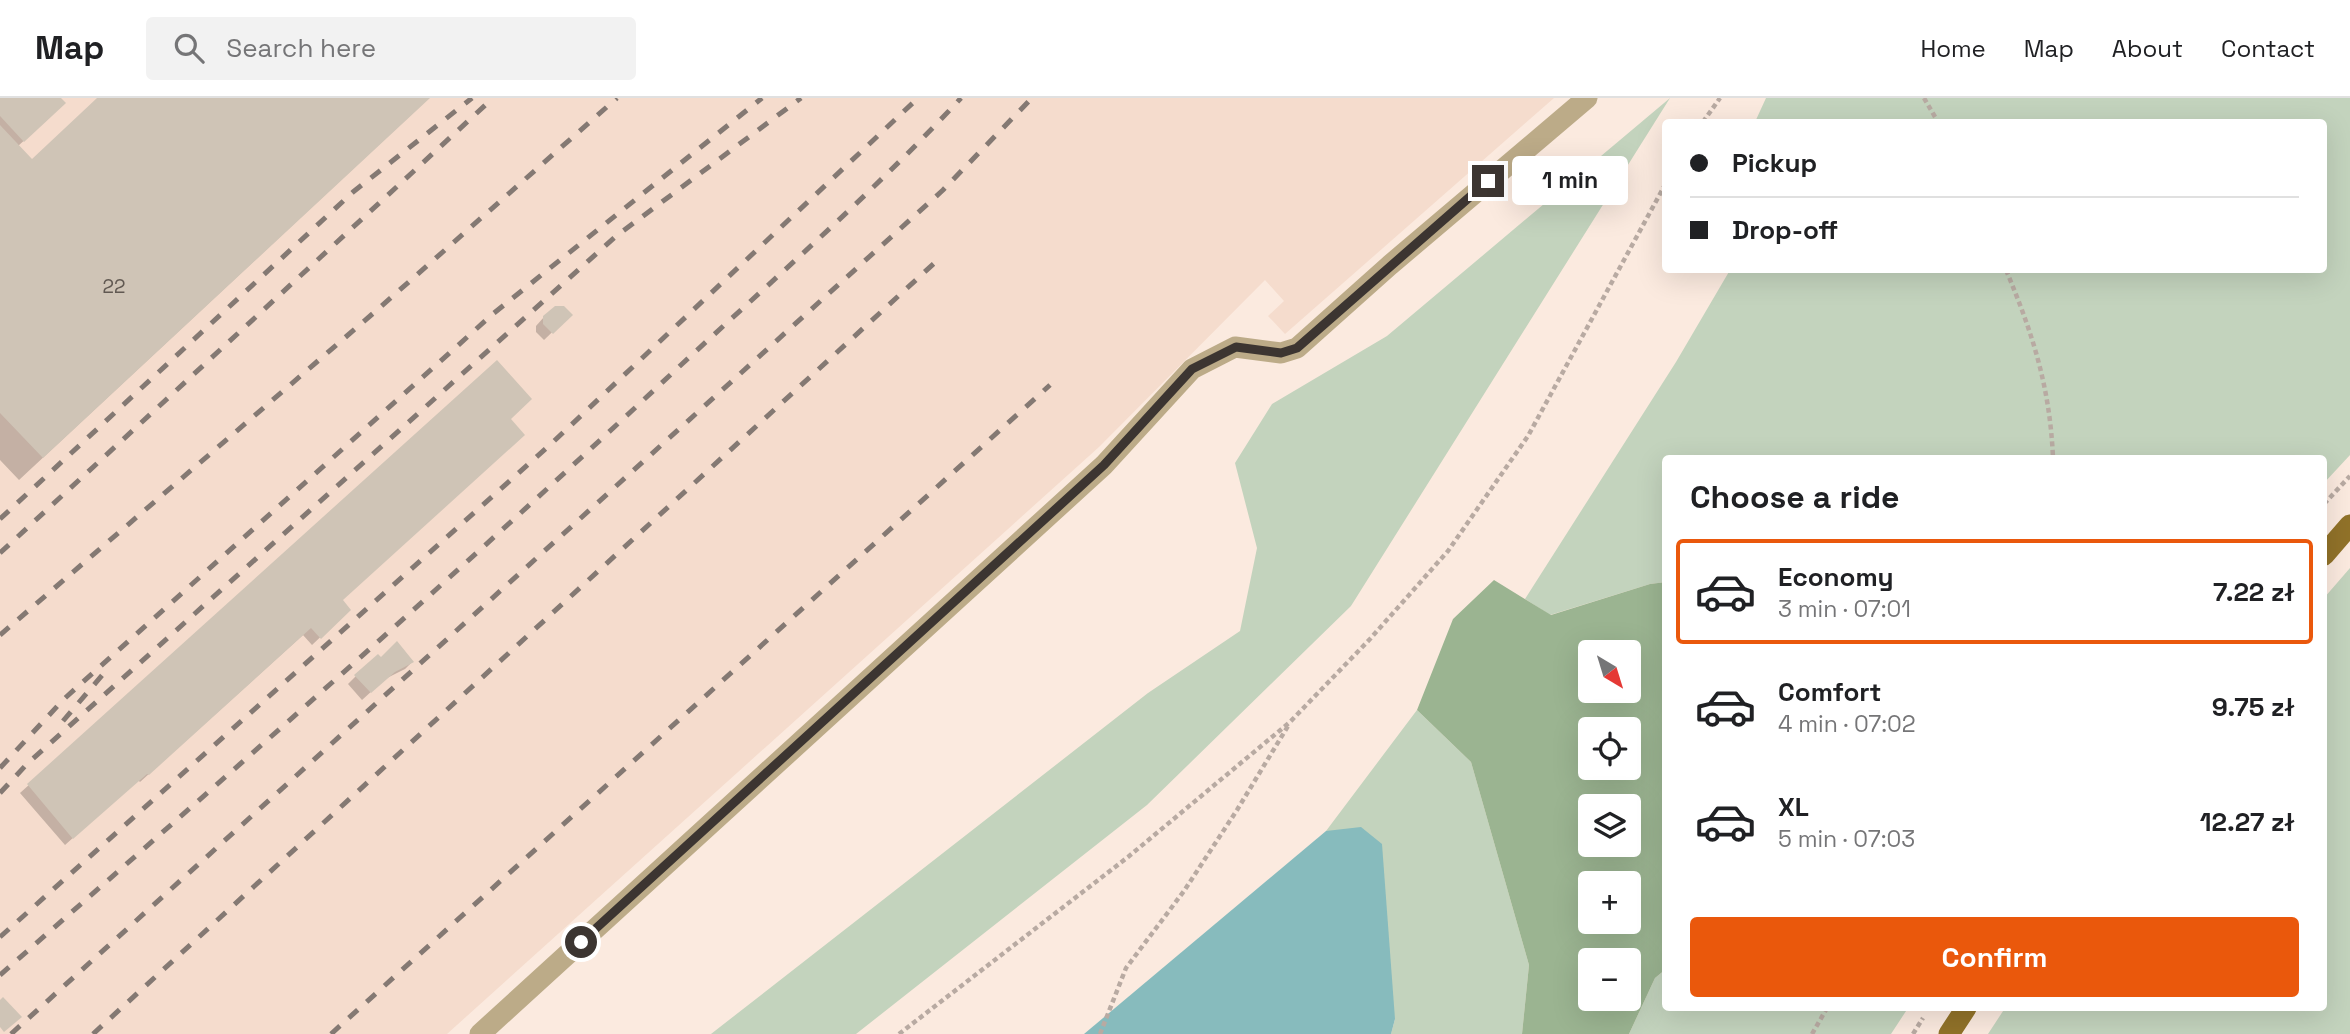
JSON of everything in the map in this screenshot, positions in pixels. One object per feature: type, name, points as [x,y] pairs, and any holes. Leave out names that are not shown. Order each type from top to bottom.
[{"type":"main road","points":[[2327,552],[2350,525]]},
{"type":"main road","points":[[1949,1034],[1964,1011]]},
{"type":"lane","points":[[480,1034],[1104,465],[1192,369],[1236,347],[1281,353],[1297,348],[1390,265],[1587,98]]},
{"type":"path","points":[[1705,119],[1720,98]]},
{"type":"path","points":[[1924,98],[1936,119]]},
{"type":"path","points":[[900,1034],[1128,857],[1290,722],[1370,639],[1448,551],[1528,436],[1662,190]]},
{"type":"path","points":[[2007,273],[2038,354],[2052,422],[2053,455]]},
{"type":"path","points":[[2327,501],[2350,476]]},
{"type":"path","points":[[1100,1034],[1126,968],[1184,891],[1290,722]]},
{"type":"path","points":[[1812,1034],[1825,1011]]},
{"type":"shaded area","points":[[0,98],[1554,98],[1285,334],[1268,316],[1284,301],[1265,280],[1099,447],[447,1034],[0,1034]]},
{"type":"green space","points":[[1670,98],[1351,606],[1147,805],[856,1034],[711,1034],[1148,693],[1240,631],[1257,548],[1235,463],[1272,404],[1387,336]]},
{"type":"green space","points":[[1766,98],[2350,98],[2350,455],[2327,480],[2327,455],[1662,455],[1662,582],[1550,615],[1525,599],[1676,362],[1728,273],[2327,273],[2327,119],[1756,119]]},
{"type":"green space","points":[[2350,568],[2350,1034],[1988,1034],[2003,1011],[2327,1011],[2327,595]]},
{"type":"green space","points":[[1494,580],[1551,615],[1662,582],[1662,972],[1655,978],[1641,1008],[1641,948],[1578,948],[1578,1011],[1640,1011],[1629,1034],[1522,1034],[1529,965],[1471,762],[1417,710],[1453,619]]},
{"type":"green space","points":[[1417,710],[1471,762],[1529,965],[1522,1034],[1391,1034],[1395,1019],[1326,831]]},
{"type":"green space","points":[[1662,972],[1662,1011],[1906,1011],[1891,1034],[1629,1034],[1655,978]]},
{"type":"water","points":[[1361,827],[1382,844],[1395,1019],[1391,1034],[1084,1034],[1326,831]]},
{"type":"building","points":[[0,98],[61,98],[66,103],[24,142],[0,116]]},
{"type":"building","points":[[97,98],[430,98],[43,458],[0,413],[0,125],[32,159]]},
{"type":"building","points":[[555,306],[564,306],[573,315],[553,334],[543,324],[543,316]]},
{"type":"building","points":[[497,360],[532,399],[511,419],[525,435],[343,600],[351,610],[321,639],[311,628],[149,775],[73,839],[27,784]]},
{"type":"building","points":[[397,641],[414,662],[395,672],[371,693],[354,675],[378,654],[381,657]]},
{"type":"building","points":[[3,997],[22,1017],[4,1032],[0,1027],[0,1000]]},
{"type":"railway","points":[[0,519],[353,192],[472,98]]},
{"type":"railway","points":[[0,553],[493,98]]},
{"type":"railway","points":[[0,635],[377,310],[617,98]]},
{"type":"railway","points":[[0,768],[64,699],[494,313],[762,98]]},
{"type":"railway","points":[[0,793],[27,764],[615,237],[801,98]]},
{"type":"railway","points":[[0,937],[552,443],[918,98]]},
{"type":"railway","points":[[0,975],[514,519],[859,201],[961,98]]},
{"type":"railway","points":[[11,1034],[943,190],[1032,98]]},
{"type":"railway","points":[[93,1034],[941,257]]},
{"type":"railway","points":[[331,1034],[1050,385]]},
{"type":"railway","points":[[63,721],[104,673]]},
{"type":"route","points":[[581,942],[1104,465],[1192,369],[1236,347],[1281,353],[1297,348],[1488,181]]}]
